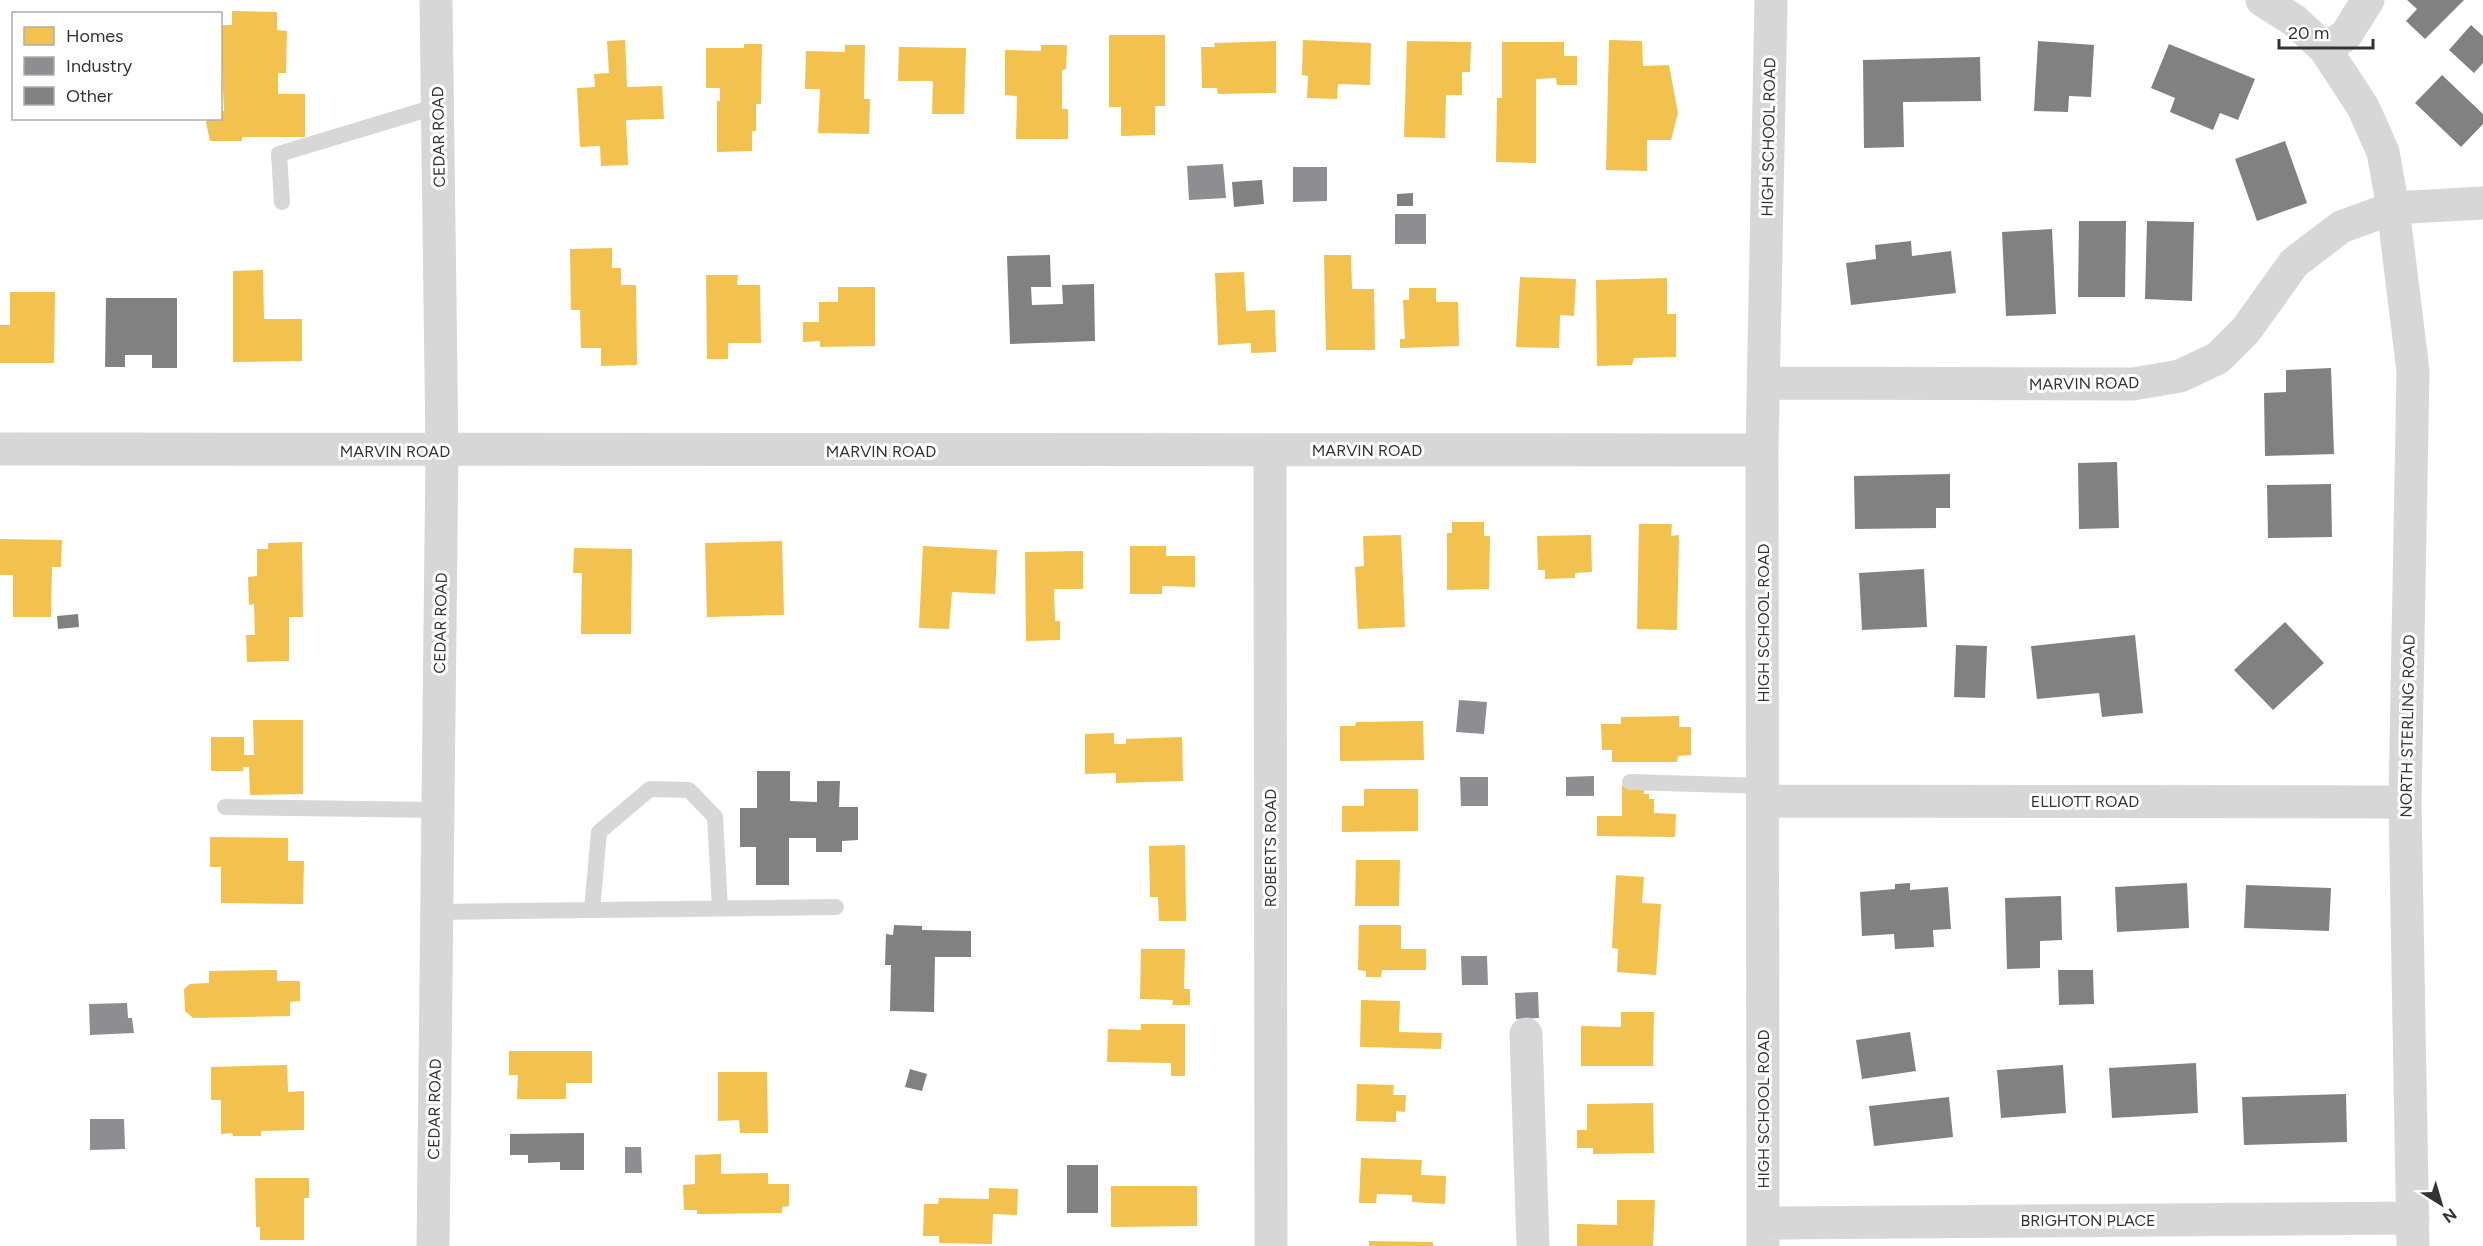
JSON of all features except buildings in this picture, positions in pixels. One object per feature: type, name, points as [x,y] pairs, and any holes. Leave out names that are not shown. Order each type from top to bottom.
[{"type":"street","name":"CEDAR ROAD","points":[[433,1246],[442,451],[436,0]]},
{"type":"street","name":"HIGH SCHOOL ROAD","points":[[1763,1234],[1762,450],[1771,0]]},
{"type":"street","name":"NORTH STERLING ROAD","points":[[2262,0],[2295,21],[2325,49],[2363,107],[2383,152],[2393,208],[2413,371],[2405,802],[2413,1232]]},
{"type":"street","points":[[2325,49],[2346,35],[2368,0]]},
{"type":"street","name":"MARVIN ROAD","points":[[1764,383],[2133,384],[2180,376],[2218,358],[2246,330],[2294,263],[2341,227],[2393,208],[2483,203]]},
{"type":"street","name":"MARVIN ROAD","points":[[0,449],[1762,450]]},
{"type":"street","name":"ROBERTS ROAD","points":[[1270,451],[1270,1246]]},
{"type":"street","name":"ELLIOTT ROAD","points":[[1764,794],[2405,802]]},
{"type":"street","points":[[1526,1034],[1533,1246]]},
{"type":"street","name":"BRIGHTON PLACE","points":[[1763,1234],[2413,1232]]},
{"type":"lane","points":[[282,202],[279,154],[438,106]]},
{"type":"lane","points":[[1630,782],[1764,794]]},
{"type":"lane","points":[[592,910],[599,832],[650,789],[689,790],[715,817],[720,908]]},
{"type":"lane","points":[[225,807],[438,810]]},
{"type":"lane","points":[[436,912],[836,907]]}]
